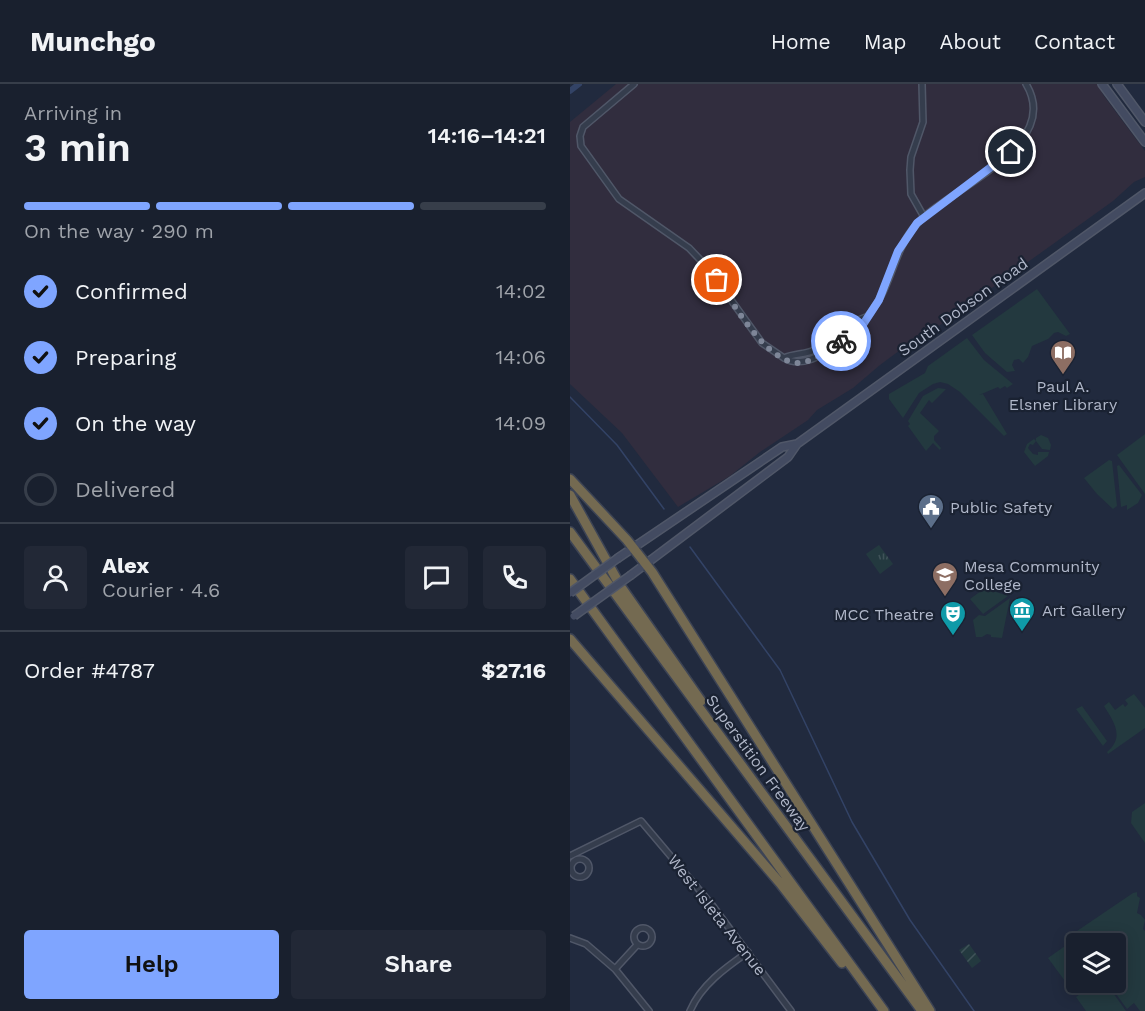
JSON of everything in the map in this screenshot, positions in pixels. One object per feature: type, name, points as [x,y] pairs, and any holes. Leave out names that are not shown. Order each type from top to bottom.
[{"type":"highway","points":[[570,479],[647,564],[930,1011]]},
{"type":"highway","points":[[570,495],[621,587],[693,687],[729,749]]},
{"type":"highway","name":"Superstition Freeway","points":[[570,532],[922,1011]]},
{"type":"highway","points":[[570,579],[884,1011]]},
{"type":"highway","points":[[570,639],[780,883],[879,1011]]},
{"type":"main road","points":[[1102,84],[1145,142]]},
{"type":"main road","points":[[1116,84],[1145,122]]},
{"type":"main road","name":"South Dobson Road","points":[[572,618],[788,457],[797,444],[1145,193]]},
{"type":"main road","name":"South Dobson Road","points":[[570,593],[782,447],[797,444]]},
{"type":"street","points":[[634,84],[583,127],[580,136],[581,146],[619,199],[689,248],[708,268],[762,343],[784,358],[812,351],[866,316],[882,295],[903,243],[924,217],[1022,142],[1033,119],[1033,103],[1026,84]]},
{"type":"street","points":[[922,84],[923,122],[911,157],[910,170],[911,194],[924,217]]},
{"type":"street","name":"West Isleta Avenue","points":[[573,857],[641,821],[712,905],[791,1011]]},
{"type":"street","points":[[570,939],[586,944],[615,969],[649,1011]]},
{"type":"street","points":[[615,969],[637,945]]},
{"type":"street","points":[[690,1011],[694,1000],[710,981],[748,952]]},
{"type":"shaded area","points":[[616,84],[1097,84],[1145,151],[1145,177],[1134,182],[1113,201],[936,328],[911,342],[853,388],[817,410],[808,420],[760,452],[730,476],[678,507],[622,433],[570,384],[570,122]]},
{"type":"green space","points":[[1037,289],[1070,334],[1066,336],[1058,332],[1054,333],[1048,339],[1032,346],[1023,363],[1019,359],[1014,360],[1012,365],[1015,371],[1007,372],[985,353],[972,335]]},
{"type":"green space","points":[[967,338],[984,360],[1013,384],[1007,388],[998,387],[979,395],[983,394],[1007,434],[1004,436],[960,392],[948,384],[940,382],[933,384],[919,393],[903,418],[889,399],[889,394],[925,373],[928,366]]},
{"type":"green space","points":[[938,388],[946,389],[932,403],[929,400],[920,413],[939,431],[934,436],[934,440],[941,448],[940,450],[933,443],[926,451],[908,426],[910,424],[908,421],[923,396]]},
{"type":"green space","points":[[1145,434],[1145,494],[1117,455]]},
{"type":"green space","points":[[1041,435],[1048,438],[1051,445],[1050,450],[1042,449],[1036,438]]},
{"type":"green space","points":[[1034,439],[1036,441],[1028,448],[1033,454],[1049,452],[1048,456],[1035,466],[1024,452],[1027,444]]},
{"type":"green space","points":[[1109,460],[1112,461],[1117,506],[1113,509],[1084,478]]},
{"type":"green space","points":[[1119,465],[1142,495],[1138,503],[1127,510],[1127,505],[1121,507],[1117,466]]},
{"type":"green space","points":[[879,545],[893,564],[880,574],[866,554]]},
{"type":"green space","points":[[985,588],[1008,596],[983,614],[970,599]]},
{"type":"green space","points":[[1010,598],[1002,638],[991,637],[987,634],[976,637],[973,620],[979,615],[985,616]]},
{"type":"green space","points":[[1134,694],[1145,708],[1145,728],[1108,754],[1117,735],[1104,706],[1109,702],[1115,710],[1123,704],[1125,707],[1128,704],[1125,700]]},
{"type":"green space","points":[[1082,706],[1107,741],[1103,746],[1076,709]]},
{"type":"green space","points":[[1145,803],[1145,843],[1131,823],[1132,812]]},
{"type":"green space","points":[[1137,892],[1140,898],[1137,913],[1145,920],[1143,929],[1145,931],[1145,1011],[1140,1011],[1134,1003],[1127,1009],[1115,993],[1126,993],[1126,933],[1076,933]]},
{"type":"green space","points":[[969,944],[981,961],[972,968],[959,950]]},
{"type":"green space","points":[[1066,945],[1066,982],[1048,958]]},
{"type":"green space","points":[[1082,993],[1113,993],[1126,1011],[1086,1011],[1076,997]]},
{"type":"waterway","points":[[570,91],[579,84]]},
{"type":"waterway","points":[[570,397],[617,445],[664,509]]},
{"type":"waterway","points":[[690,547],[780,670],[852,822],[910,920],[974,1011]]},
{"type":"way so far","points":[[717,280],[762,343],[791,362],[812,359],[841,341]]},
{"type":"place","name":"Paul A. Elsner Library","points":[[1063,376]]},
{"type":"place","name":"Public Safety","points":[[931,530]]},
{"type":"place","name":"Mesa Community College","points":[[945,598]]},
{"type":"place","name":"Art Gallery","points":[[1022,633]]},
{"type":"place","name":"MCC Theatre","points":[[953,637]]},
{"type":"route","points":[[841,341],[862,326],[866,316],[879,300],[898,251],[917,223],[1011,152]]}]
